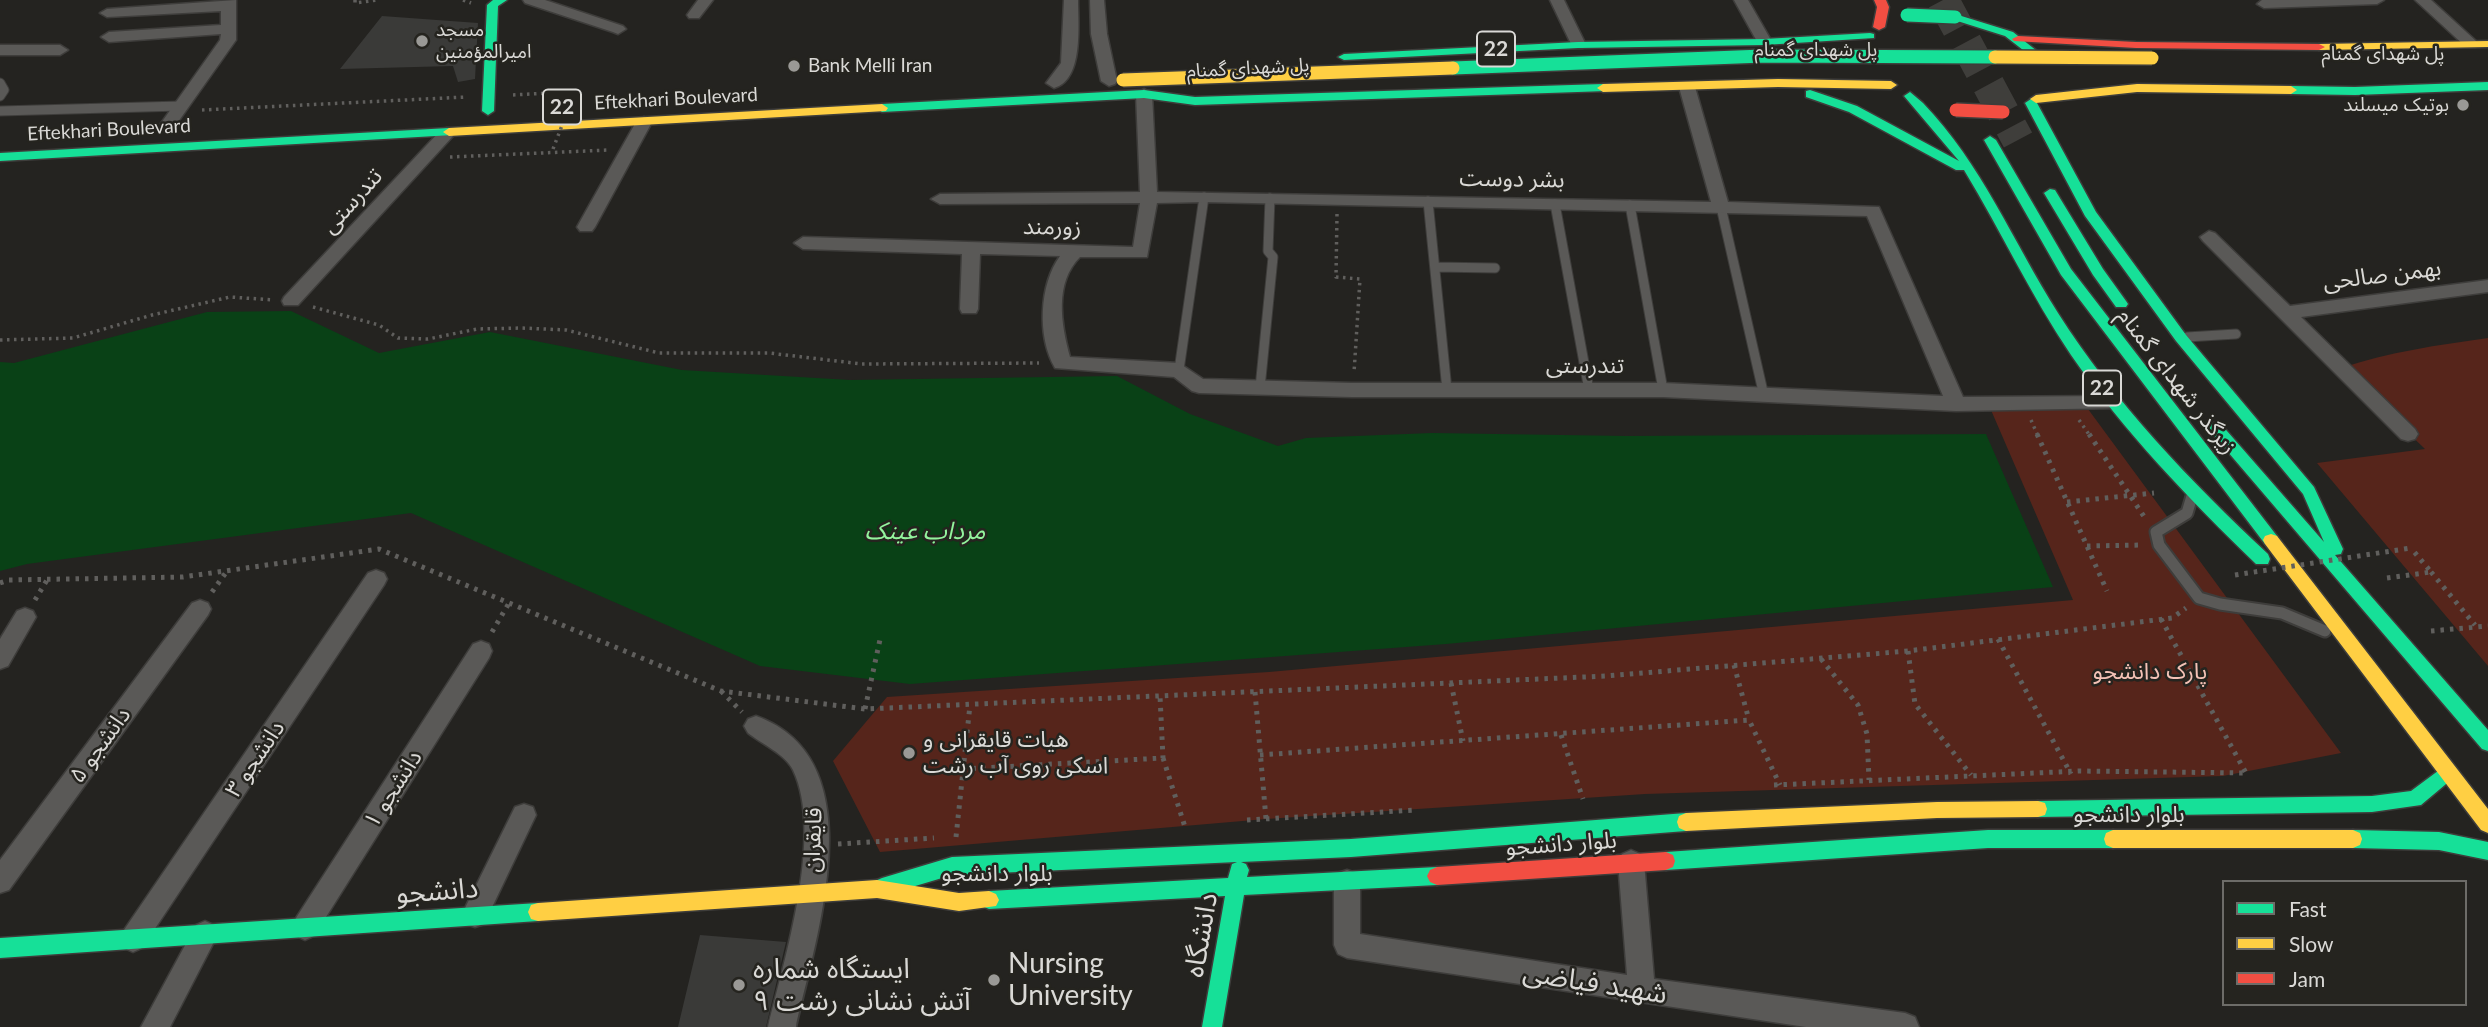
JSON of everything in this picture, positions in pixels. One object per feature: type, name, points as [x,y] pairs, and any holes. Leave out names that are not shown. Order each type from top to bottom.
[{"type":"main road","points":[[466,112],[492,106],[493,5],[501,0]]},
{"type":"main road","points":[[1874,31],[1883,7],[1880,0]]},
{"type":"main road","points":[[1980,6],[1999,29]]},
{"type":"main road","name":"22","points":[[944,88],[1116,80],[1257,61],[1578,45],[1764,42],[1874,31],[1907,15],[1955,17],[1999,29],[2018,39],[2033,51],[2043,64],[2047,77],[2045,89],[2034,101],[2003,111],[1956,110],[1910,96],[1877,73],[1869,60],[1866,47],[1874,31]]},
{"type":"main road","points":[[2018,39],[2109,45],[2340,47],[2488,44]]},
{"type":"main road","points":[[1764,42],[1788,52],[1796,59],[1796,74],[1789,80],[1778,83]]},
{"type":"main road","points":[[1614,44],[1635,55],[1642,71],[1635,82],[1619,89]]},
{"type":"main road","points":[[2109,45],[2137,88]]},
{"type":"main road","name":"پل شهدای گمنام","points":[[1116,80],[1763,56],[2331,61],[2488,57]]},
{"type":"main road","name":"پل شهدای گمنام","points":[[1144,94],[1769,70],[2356,76],[2488,73]]},
{"type":"main road","points":[[1778,83],[1853,110],[1973,174]]},
{"type":"main road","name":"22","points":[[1144,94],[1195,101],[1778,83],[1891,85]]},
{"type":"main road","points":[[2350,583],[2309,491],[2181,338],[2090,213],[2034,101],[2137,88],[2355,91],[2488,86]]},
{"type":"main road","name":"Eftekhari Boulevard","points":[[0,157],[1144,94]]},
{"type":"main road","name":"22","points":[[1910,96],[1940,127],[1973,174],[2013,250],[2055,320],[2113,403],[2191,491],[2346,639],[2446,773],[2488,824]]},
{"type":"main road","name":"Eftekhari Boulevard","points":[[160,126],[195,125]]},
{"type":"main road","name":"زیرگذر شهدای گمنام","points":[[1990,139],[2066,272],[2346,639]]},
{"type":"main road","name":"زیرگذر شهدای گمنام","points":[[2045,184],[2098,272],[2129,314]]},
{"type":"main road","name":"زیرگذر شهدای گمنام","points":[[2201,409],[2488,743]]},
{"type":"main road","name":"بلوار دانشجو","points":[[877,889],[959,902],[1347,882],[1801,817],[1937,810],[2372,804],[2415,799],[2446,773]]},
{"type":"main road","points":[[2372,804],[2398,826]]},
{"type":"main road","points":[[1937,810],[1949,841]]},
{"type":"main road","name":"بلوار دانشجو","points":[[877,889],[952,866],[1351,848],[2232,837],[2398,826],[2439,841],[2488,851]]},
{"type":"main road","name":"دانشگاه","points":[[1212,1027],[1242,852]]},
{"type":"main road","name":"دانشجو","points":[[0,947],[877,889]]},
{"type":"street","points":[[530,0],[618,29]]},
{"type":"street","points":[[694,15],[706,0]]},
{"type":"street","points":[[1054,83],[1069,63],[1071,0]]},
{"type":"street","points":[[1097,0],[1099,34],[1116,80]]},
{"type":"street","points":[[1557,0],[1578,45]]},
{"type":"street","points":[[1741,0],[1764,42]]},
{"type":"street","points":[[2264,4],[2378,0]]},
{"type":"street","points":[[2422,0],[2471,44]]},
{"type":"street","points":[[107,13],[229,3],[228,40],[179,109],[160,126]]},
{"type":"street","points":[[109,37],[228,29]]},
{"type":"street","points":[[0,50],[60,50]]},
{"type":"street","points":[[1687,87],[1721,207]]},
{"type":"street","name":"زورمند","points":[[803,243],[1141,253],[1149,198],[1144,94]]},
{"type":"street","points":[[586,227],[644,122]]},
{"type":"street","name":"تندرستی","points":[[291,301],[447,133]]},
{"type":"street","name":"بشر دوست","points":[[940,199],[1204,197],[1872,211],[1955,404]]},
{"type":"street","points":[[2209,237],[2408,434]]},
{"type":"street","points":[[969,309],[971,250]]},
{"type":"street","points":[[1062,363],[1054,336],[1052,309],[1061,266],[1075,252]]},
{"type":"street","name":"بهمن صالحی","points":[[2283,313],[2488,286]]},
{"type":"street","name":"تندرستی","points":[[1062,363],[1180,370],[1199,386],[1352,390],[1663,390],[1955,404],[2113,403]]},
{"type":"street","name":"دانشجو ۳","points":[[133,939],[376,579]]},
{"type":"street","name":"دانشجو ۵","points":[[0,881],[200,609]]},
{"type":"street","points":[[0,659],[25,617]]},
{"type":"street","name":"دانشجو ۱","points":[[305,927],[481,651]]},
{"type":"street","name":"قایقران","points":[[756,726],[801,761],[813,791],[818,832],[810,893],[782,1027]]},
{"type":"street","points":[[475,915],[524,816]]},
{"type":"street","points":[[1626,844],[1642,991]]},
{"type":"street","name":"شهید فیاضی","points":[[1347,882],[1347,944],[1642,991],[1905,1027]]},
{"type":"street","points":[[155,1027],[205,934]]},
{"type":"lane","points":[[0,83],[4,90],[0,96]]},
{"type":"lane","points":[[0,111],[179,109]]},
{"type":"lane","points":[[1180,370],[1204,197]]},
{"type":"lane","points":[[1260,388],[1273,257],[1268,251],[1270,198]]},
{"type":"lane","points":[[1428,201],[1447,390]]},
{"type":"lane","points":[[1555,204],[1589,390]]},
{"type":"lane","points":[[1630,205],[1663,390]]},
{"type":"lane","points":[[1721,207],[1764,396]]},
{"type":"lane","points":[[1435,267],[1495,268]]},
{"type":"lane","points":[[2181,338],[2236,334]]},
{"type":"lane","points":[[2191,491],[2187,513],[2156,532],[2159,545],[2199,598],[2220,604],[2283,613],[2346,639]]},
{"type":"path","points":[[355,0],[355,3],[377,0]]},
{"type":"path","points":[[179,109],[492,106],[582,91]]},
{"type":"path","points":[[553,149],[574,94],[582,91]]},
{"type":"path","points":[[580,99],[582,91]]},
{"type":"path","points":[[424,158],[630,149]]},
{"type":"path","points":[[1338,200],[1336,276],[1360,279],[1352,390]]},
{"type":"path","points":[[0,340],[73,338],[152,315],[230,297],[291,301],[379,325],[398,338],[428,339],[477,328],[522,328],[577,332],[659,353],[769,353],[862,364],[1062,363]]},
{"type":"path","points":[[2024,403],[2107,591]]},
{"type":"path","points":[[2068,403],[2127,495],[2156,532]]},
{"type":"path","points":[[2067,502],[2191,491]]},
{"type":"path","points":[[2087,546],[2159,545]]},
{"type":"path","points":[[2235,575],[2411,548],[2476,626]]},
{"type":"path","points":[[0,583],[9,580],[183,577],[379,549],[721,691],[865,709],[1606,676],[1908,650],[2172,618],[2199,598]]},
{"type":"path","points":[[2350,583],[2431,572]]},
{"type":"path","points":[[481,651],[509,603]]},
{"type":"path","points":[[2161,619],[2245,773],[2256,781]]},
{"type":"path","points":[[2395,636],[2488,626]]},
{"type":"path","points":[[865,709],[881,635]]},
{"type":"path","points":[[1998,639],[2069,771],[2097,807]]},
{"type":"path","points":[[1908,650],[1915,704],[1970,775]]},
{"type":"path","points":[[1820,658],[1858,705],[1867,734],[1869,779]]},
{"type":"path","points":[[1734,665],[1749,720],[1779,785],[1801,817]]},
{"type":"path","points":[[1451,683],[1463,741]]},
{"type":"path","points":[[1255,692],[1266,819]]},
{"type":"path","points":[[1160,696],[1163,758],[1192,855]]},
{"type":"path","points":[[952,866],[970,705]]},
{"type":"path","points":[[1260,755],[1749,720]]},
{"type":"path","points":[[1561,734],[1583,799]]},
{"type":"path","points":[[963,769],[1163,758]]},
{"type":"green space","points":[[2488,338],[2488,666],[2317,463],[2425,449],[2341,368],[2395,353]]},
{"type":"green space","name":"پارک دانشجو","points":[[2088,409],[2341,753],[2223,776],[1645,794],[1266,819],[880,852],[833,761],[887,697],[1269,672],[2073,600],[1991,410]]},
{"type":"water","name":"مرداب عینک","points":[[291,311],[379,353],[490,332],[682,370],[850,380],[1117,376],[1190,414],[1278,446],[1306,438],[1432,433],[1627,436],[1986,434],[2053,587],[1446,644],[910,684],[760,666],[411,513],[27,564],[0,571],[0,362],[14,363],[207,312]]},
{"type":"building","name":"مسجد امیرالمؤمنین","points":[[382,16],[478,23],[475,79],[458,82],[453,66],[340,69]]},
{"type":"building","name":"ایستگاه شماره ۹ آتش نشانی رشت","points":[[700,935],[786,942],[766,1027],[678,1027]]},
{"type":"tunnel","points":[[1943,0],[2018,140]]},
{"type":"traffic: fast","points":[[488,111],[493,5],[501,0]]},
{"type":"traffic: fast","points":[[1907,15],[1955,17]]},
{"type":"traffic: fast","points":[[1955,17],[2009,34],[2036,55]]},
{"type":"traffic: fast","points":[[1344,57],[1578,45],[1764,42],[1870,36]]},
{"type":"traffic: fast","points":[[1453,68],[1763,56],[1995,57]]},
{"type":"traffic: fast","points":[[2291,90],[2355,91],[2488,86]]},
{"type":"traffic: fast","points":[[882,108],[1144,94],[1195,101],[1603,88]]},
{"type":"traffic: fast","points":[[1810,94],[1853,109],[1960,167]]},
{"type":"traffic: fast","points":[[1910,96],[1944,133],[1966,163],[2043,301],[2100,384],[2177,475],[2262,559]]},
{"type":"traffic: fast","points":[[2031,103],[2090,213],[2181,338],[2309,491],[2335,549]]},
{"type":"traffic: fast","points":[[0,157],[449,132]]},
{"type":"traffic: fast","points":[[1990,140],[2066,272],[2271,540]]},
{"type":"traffic: fast","points":[[2050,193],[2098,272],[2121,304]]},
{"type":"traffic: fast","points":[[2215,427],[2488,743]]},
{"type":"traffic: fast","points":[[2038,809],[2372,804],[2415,799],[2446,773]]},
{"type":"traffic: fast","points":[[882,887],[952,866],[1351,848],[1686,822]]},
{"type":"traffic: fast","points":[[1666,861],[1988,839],[2113,839]]},
{"type":"traffic: fast","points":[[2353,839],[2439,841],[2488,851]]},
{"type":"traffic: fast","points":[[1212,1027],[1239,870]]},
{"type":"traffic: fast","points":[[989,900],[1437,876]]},
{"type":"traffic: fast","points":[[0,948],[538,912]]},
{"type":"traffic: slow","points":[[2319,47],[2488,44]]},
{"type":"traffic: slow","points":[[1995,57],[2152,58]]},
{"type":"traffic: slow","points":[[1123,80],[1453,68]]},
{"type":"traffic: slow","points":[[1603,88],[1778,83],[1891,85]]},
{"type":"traffic: slow","points":[[2036,99],[2137,88],[2291,90]]},
{"type":"traffic: slow","points":[[449,132],[882,108]]},
{"type":"traffic: slow","points":[[2271,540],[2488,824]]},
{"type":"traffic: slow","points":[[1686,822],[1937,810],[2038,809]]},
{"type":"traffic: slow","points":[[2113,839],[2353,839]]},
{"type":"traffic: slow","points":[[538,912],[877,889],[959,902],[989,900]]},
{"type":"traffic: jam","points":[[1879,27],[1883,7],[1880,0]]},
{"type":"traffic: jam","points":[[2018,39],[2136,45],[2319,47]]},
{"type":"traffic: jam","points":[[1956,110],[2003,112]]},
{"type":"traffic: jam","points":[[1437,876],[1666,861]]},
{"type":"place","name":"مسجد امیرالمؤمنین","points":[[422,41]]},
{"type":"place","name":"Bank Melli Iran","points":[[794,66]]},
{"type":"place","name":"بوتیک میسلند","points":[[2463,105]]},
{"type":"place","name":"هیات قایقرانی و اسکی روی آب رشت","points":[[909,753]]},
{"type":"place","name":"Nursing University","points":[[994,980]]},
{"type":"place","name":"ایستگاه شماره ۹ آتش نشانی رشت","points":[[739,985]]}]
